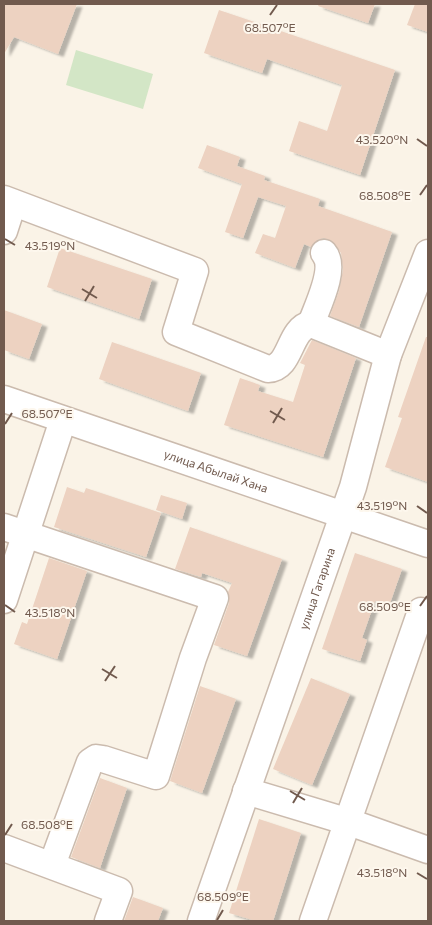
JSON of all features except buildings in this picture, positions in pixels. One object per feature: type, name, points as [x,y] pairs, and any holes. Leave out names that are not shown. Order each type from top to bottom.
[{"type":"street","points":[[4,231],[8,201],[196,271],[176,332],[268,369],[274,369],[281,364],[300,329],[311,324],[388,355]]},
{"type":"street","points":[[311,324],[330,269],[328,258],[324,253]]},
{"type":"street","name":"улица Гагарина","points":[[202,921],[342,514],[353,487],[388,355],[428,253]]},
{"type":"street","name":"улица Абылай Хана","points":[[4,399],[428,544]]},
{"type":"street","points":[[4,600],[14,530],[63,420]]},
{"type":"street","points":[[14,530],[215,598],[193,658],[156,776],[103,759],[96,758],[90,762],[52,865]]},
{"type":"street","points":[[319,920],[349,822],[421,611]]},
{"type":"street","points":[[246,791],[349,822],[428,850]]},
{"type":"street","points":[[4,848],[119,891],[108,921]]},
{"type":"green space","points":[[76,50],[153,74],[143,109],[66,85]]}]
